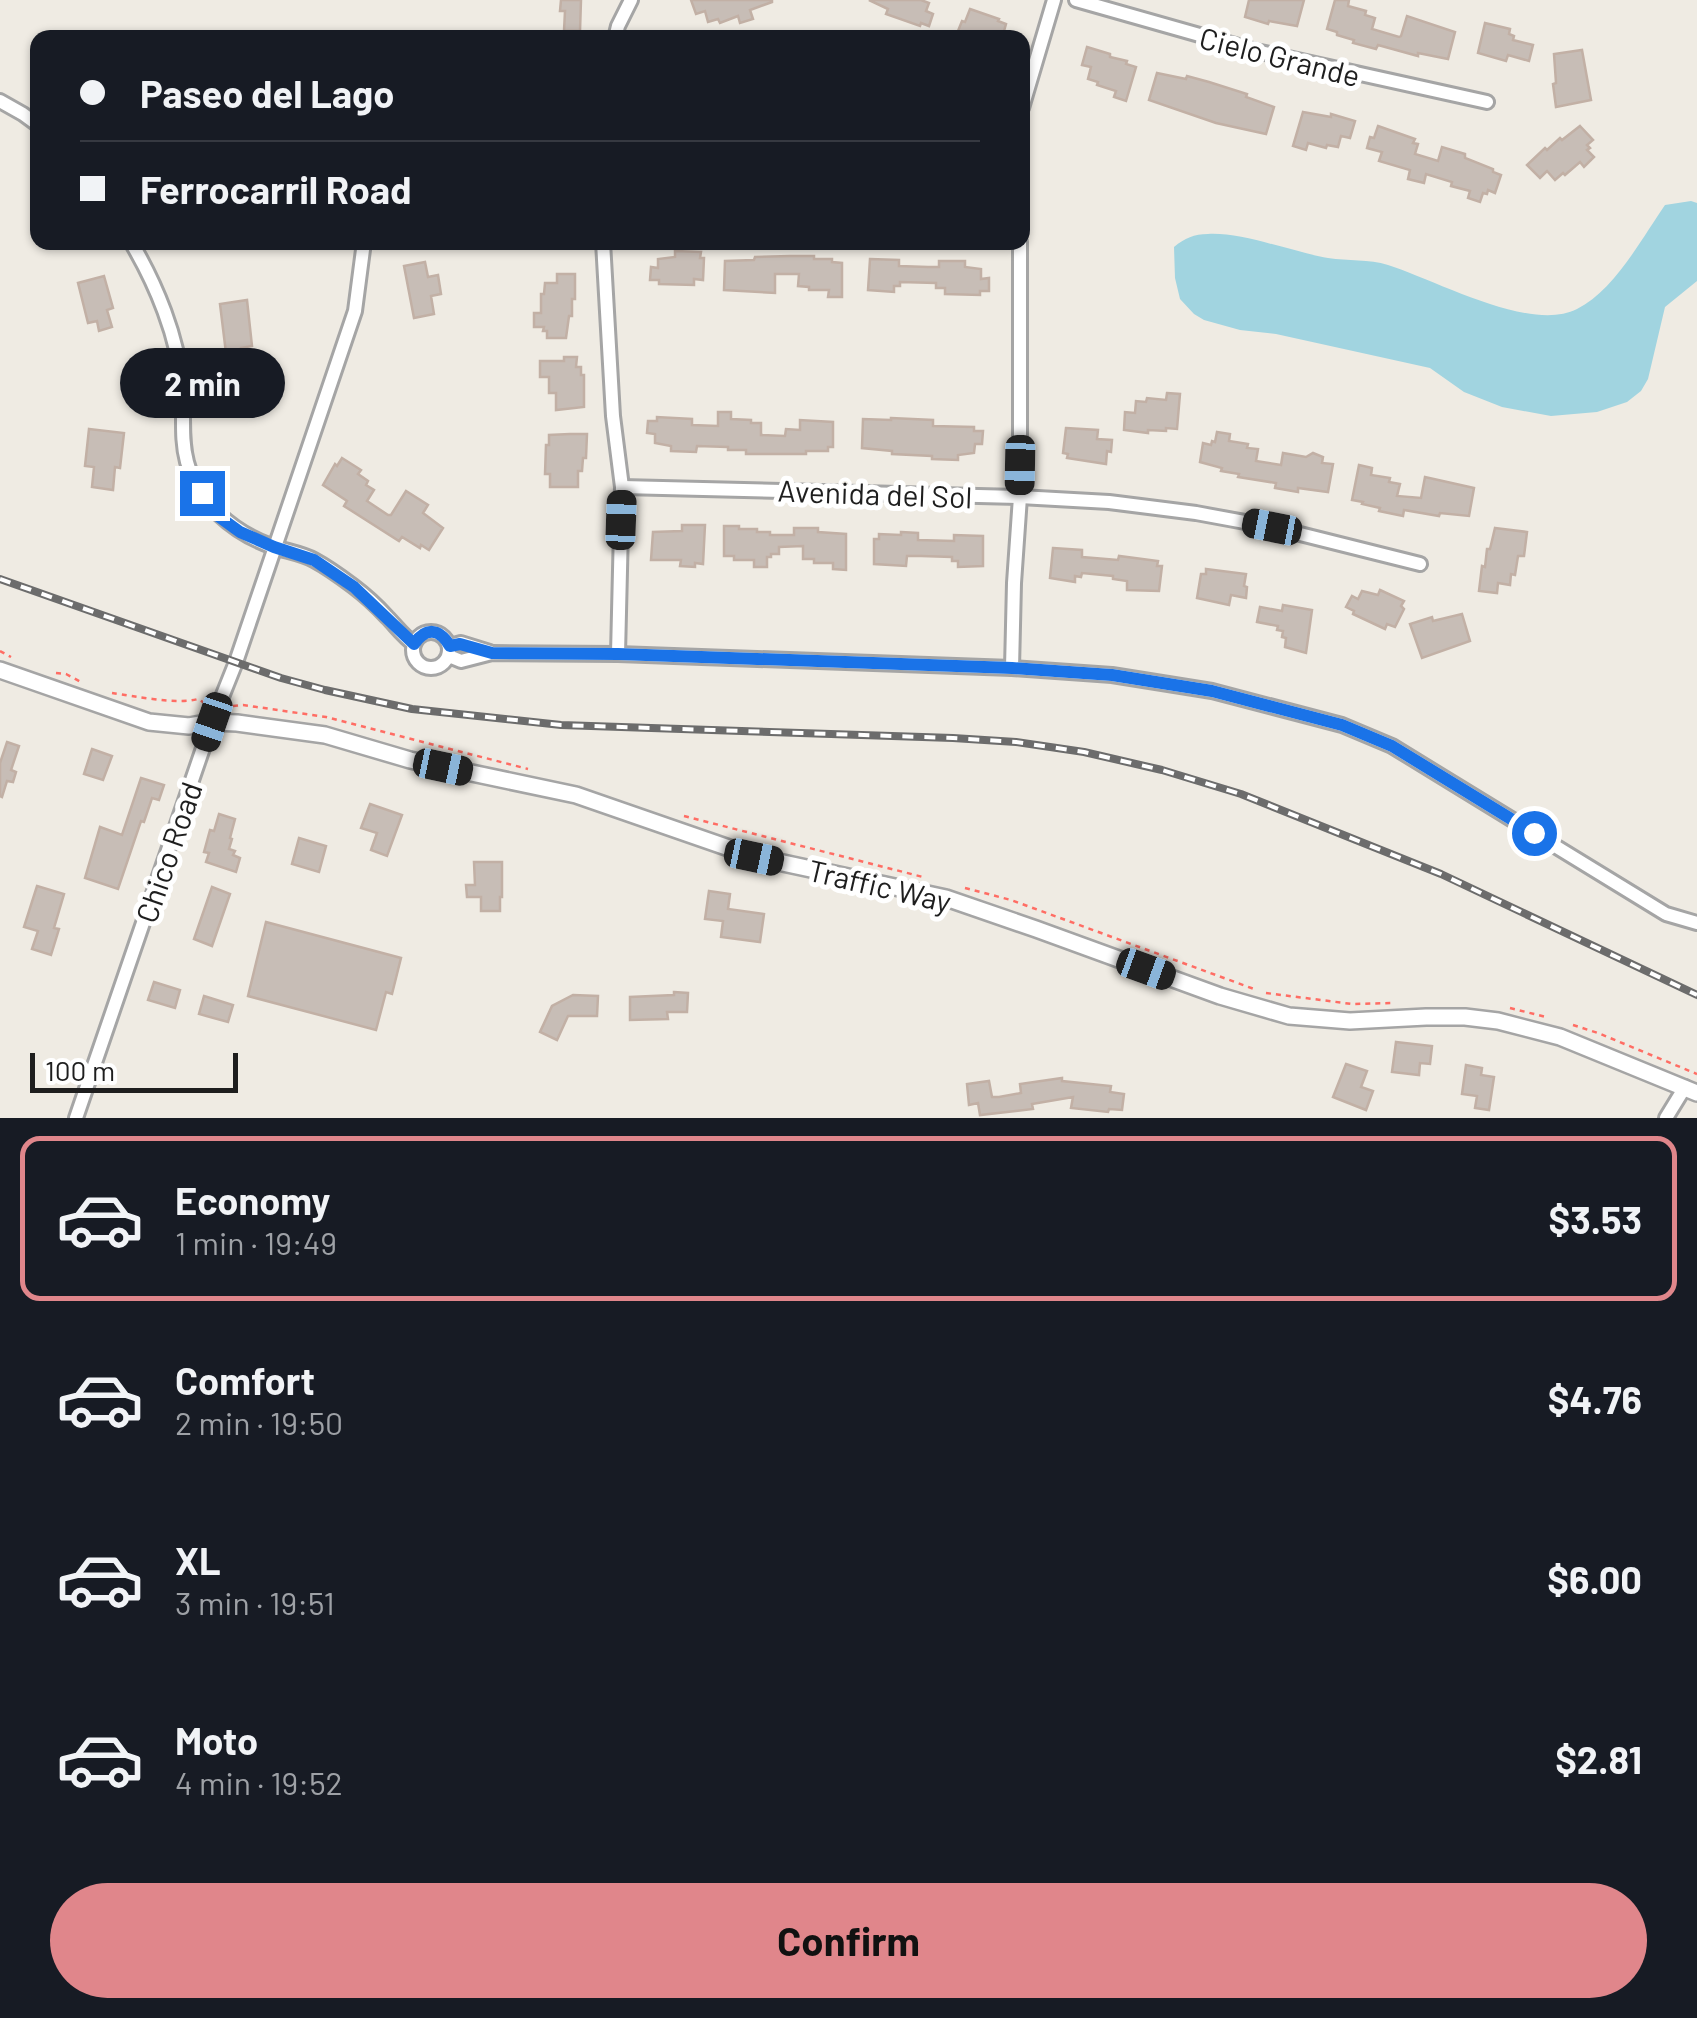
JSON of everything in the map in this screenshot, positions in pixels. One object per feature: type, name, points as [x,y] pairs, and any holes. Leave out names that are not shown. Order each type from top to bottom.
[{"type":"street","points":[[617,30],[631,0]]},
{"type":"street","points":[[1030,81],[1054,0]]},
{"type":"street","name":"Cielo Grande","points":[[1076,0],[1256,51],[1487,102]]},
{"type":"street","points":[[0,101],[30,119]]},
{"type":"street","points":[[135,250],[154,286],[176,352],[188,465],[218,516],[240,532],[314,560],[354,587],[414,644]]},
{"type":"street","name":"Chico Road","points":[[76,1118],[355,311],[363,250]]},
{"type":"street","points":[[603,250],[613,416],[622,486],[618,654]]},
{"type":"street","points":[[1012,668],[1020,497],[1020,250]]},
{"type":"street","name":"Avenida del Sol","points":[[622,486],[1109,502],[1272,527],[1420,564]]},
{"type":"street","points":[[450,650],[444,664],[435,668],[417,662],[413,653],[421,634],[433,631],[444,636],[461,661],[492,653],[618,654],[1012,668],[1112,675],[1212,691],[1342,725],[1392,746],[1666,914],[1697,923]]},
{"type":"street","name":"Traffic Way","points":[[0,670],[149,722],[189,726],[215,715],[238,723],[325,735],[410,760],[576,795],[754,857],[946,898],[1220,996],[1288,1016],[1498,1021],[1560,1038],[1691,1090]]},
{"type":"street","points":[[1666,1118],[1691,1090]]},
{"type":"path","points":[[0,651],[12,658]]},
{"type":"path","points":[[52,672],[83,683]]},
{"type":"path","points":[[111,693],[184,703],[198,699],[214,708],[215,715],[243,705],[326,718],[534,770]]},
{"type":"path","points":[[675,813],[924,877]]},
{"type":"path","points":[[959,886],[1010,900],[1262,992],[1352,1004],[1408,1002]]},
{"type":"path","points":[[1502,1007],[1551,1019]]},
{"type":"path","points":[[1567,1024],[1697,1074]]},
{"type":"water","points":[[1697,203],[1697,281],[1665,307],[1648,379],[1641,391],[1627,402],[1597,412],[1551,416],[1502,407],[1464,392],[1430,368],[1204,320],[1180,299],[1175,278],[1174,247],[1194,236],[1221,234],[1328,258],[1381,263],[1509,310],[1557,315],[1577,309],[1603,290],[1665,205]]},
{"type":"building","points":[[561,0],[581,0],[580,30],[564,30],[565,11],[560,11]]},
{"type":"building","points":[[691,0],[772,2],[750,10],[753,19],[740,23],[738,16],[720,23],[718,19],[708,22],[705,11],[696,14]]},
{"type":"building","points":[[869,0],[921,0],[929,3],[926,11],[933,14],[929,26],[920,26],[886,14],[888,9]]},
{"type":"building","points":[[1249,0],[1304,0],[1297,26],[1245,17]]},
{"type":"building","points":[[1335,0],[1349,0],[1348,6],[1375,18],[1372,29],[1399,37],[1407,16],[1455,32],[1448,59],[1378,45],[1376,49],[1337,35],[1327,29]]},
{"type":"building","points":[[970,9],[1006,24],[1004,30],[958,30]]},
{"type":"building","points":[[1485,23],[1510,29],[1513,40],[1533,45],[1529,61],[1508,55],[1506,61],[1478,53]]},
{"type":"building","points":[[1087,47],[1136,67],[1126,101],[1114,97],[1116,91],[1088,79],[1091,67],[1082,65]]},
{"type":"building","points":[[1582,50],[1591,100],[1556,107],[1554,54]]},
{"type":"building","points":[[1157,73],[1209,82],[1274,107],[1266,134],[1216,123],[1149,100]]},
{"type":"building","points":[[1303,112],[1355,121],[1350,138],[1341,136],[1338,147],[1308,143],[1306,150],[1293,146]]},
{"type":"building","points":[[1378,126],[1415,139],[1415,154],[1438,161],[1442,147],[1493,169],[1501,175],[1495,193],[1483,193],[1480,202],[1468,198],[1470,191],[1451,186],[1452,182],[1426,174],[1424,183],[1408,179],[1410,170],[1379,161],[1382,152],[1367,148]]},
{"type":"building","points":[[1580,126],[1593,140],[1587,150],[1594,157],[1584,167],[1580,162],[1555,180],[1547,171],[1540,178],[1527,165],[1545,148]]},
{"type":"building","points":[[675,251],[701,252],[703,280],[694,279],[694,285],[650,280],[651,267],[658,268],[658,259],[675,257]]},
{"type":"building","points":[[814,256],[842,263],[842,297],[828,297],[829,290],[798,286],[799,274],[775,274],[775,293],[724,290],[725,261]]},
{"type":"building","points":[[870,259],[928,267],[939,267],[939,261],[965,261],[965,267],[981,269],[981,279],[989,278],[989,291],[980,291],[980,295],[945,294],[945,288],[936,288],[936,283],[900,282],[900,286],[894,286],[894,292],[868,290]]},
{"type":"building","points":[[425,262],[428,277],[438,275],[441,294],[431,296],[434,314],[414,318],[404,266]]},
{"type":"building","points":[[557,274],[575,274],[575,299],[566,338],[547,338],[544,327],[534,327],[534,313],[541,313],[545,283],[557,283]]},
{"type":"building","points":[[104,276],[113,308],[107,310],[112,327],[99,331],[97,321],[88,323],[78,283]]},
{"type":"building","points":[[247,300],[252,346],[241,348],[245,384],[218,387],[217,354],[226,353],[220,304]]},
{"type":"building","points":[[564,357],[577,357],[576,367],[581,367],[584,407],[556,410],[556,393],[549,393],[549,377],[540,377],[540,361],[564,361]]},
{"type":"building","points":[[1167,393],[1180,394],[1177,429],[1148,433],[1124,430],[1125,412],[1135,413],[1136,401],[1166,400]]},
{"type":"building","points":[[718,412],[731,412],[731,419],[761,423],[761,435],[785,436],[786,429],[800,430],[800,420],[833,422],[833,447],[806,454],[746,454],[746,450],[728,447],[697,446],[696,452],[671,451],[671,446],[655,443],[655,434],[647,433],[648,421],[657,421],[657,417],[692,419],[692,425],[718,426]]},
{"type":"building","points":[[863,419],[933,420],[933,426],[974,427],[974,431],[983,431],[982,444],[975,444],[974,453],[958,455],[958,460],[862,448]]},
{"type":"building","points":[[1066,428],[1098,430],[1097,439],[1112,440],[1106,464],[1067,458],[1068,454],[1063,453]]},
{"type":"building","points":[[89,429],[124,433],[113,490],[92,487],[94,467],[85,466]]},
{"type":"building","points":[[1217,432],[1230,434],[1229,441],[1258,449],[1256,461],[1281,465],[1283,453],[1323,457],[1322,463],[1333,464],[1328,492],[1275,488],[1276,483],[1238,477],[1239,474],[1200,462],[1203,443],[1215,442]]},
{"type":"building","points":[[587,434],[586,458],[582,471],[578,471],[578,487],[550,487],[550,474],[545,474],[549,435]]},
{"type":"building","points":[[342,458],[361,470],[358,474],[374,490],[367,501],[388,515],[406,491],[428,505],[423,513],[443,528],[429,550],[402,537],[399,541],[344,506],[347,501],[323,485]]},
{"type":"building","points":[[1359,465],[1372,468],[1371,475],[1400,484],[1397,496],[1421,498],[1425,477],[1474,488],[1469,516],[1404,510],[1403,516],[1352,500]]},
{"type":"building","points":[[682,525],[705,525],[703,564],[680,566],[681,560],[651,560],[653,532],[682,531]]},
{"type":"building","points":[[724,526],[757,529],[770,535],[794,535],[794,528],[846,534],[846,570],[833,569],[833,563],[803,559],[803,546],[779,547],[779,554],[767,557],[767,567],[754,567],[754,560],[734,560],[734,556],[724,556]]},
{"type":"building","points":[[1495,528],[1527,532],[1524,556],[1518,556],[1515,575],[1511,574],[1510,585],[1498,583],[1497,593],[1479,591],[1482,566],[1485,567]]},
{"type":"building","points":[[918,533],[918,540],[954,541],[954,535],[983,536],[983,566],[958,567],[958,561],[952,561],[952,557],[921,556],[907,556],[906,566],[874,564],[874,539],[879,539],[879,534]]},
{"type":"building","points":[[1053,548],[1082,550],[1082,557],[1158,561],[1157,566],[1162,566],[1159,591],[1127,590],[1127,581],[1113,576],[1082,573],[1081,577],[1075,576],[1075,582],[1050,578]]},
{"type":"building","points":[[1206,569],[1246,574],[1246,598],[1231,595],[1229,605],[1197,598],[1201,574],[1206,574]]},
{"type":"building","points":[[1380,590],[1404,601],[1395,627],[1387,624],[1385,629],[1346,607],[1352,596],[1358,599],[1362,591],[1378,595]]},
{"type":"building","points":[[1283,605],[1312,610],[1306,653],[1285,647],[1286,638],[1282,637],[1283,631],[1277,630],[1278,626],[1257,622],[1260,607],[1282,611]]},
{"type":"building","points":[[1462,614],[1470,641],[1422,658],[1410,624]]},
{"type":"building","points":[[7,742],[19,746],[11,770],[16,772],[13,782],[7,781],[2,797],[0,763]]},
{"type":"building","points":[[92,749],[112,756],[103,780],[84,774]]},
{"type":"building","points":[[141,778],[164,785],[159,800],[152,798],[144,822],[141,821],[118,889],[85,878],[100,827],[122,835]]},
{"type":"building","points":[[370,804],[402,815],[387,856],[371,850],[377,833],[361,828]]},
{"type":"building","points":[[219,814],[235,819],[229,849],[240,858],[236,872],[206,862],[209,853],[204,852]]},
{"type":"building","points":[[299,838],[326,846],[319,872],[292,864]]},
{"type":"building","points":[[474,862],[502,862],[500,911],[481,911],[481,897],[467,897],[466,885],[475,885]]},
{"type":"building","points":[[37,886],[64,894],[51,955],[32,949],[38,931],[24,927]]},
{"type":"building","points":[[212,887],[230,894],[212,946],[194,939]]},
{"type":"building","points":[[709,891],[730,894],[728,909],[764,914],[760,942],[721,937],[723,921],[705,919]]},
{"type":"building","points":[[266,922],[401,958],[392,994],[386,992],[376,1030],[248,996]]},
{"type":"building","points":[[154,982],[180,990],[175,1008],[148,1000]]},
{"type":"building","points":[[688,993],[687,1012],[667,1012],[668,1019],[630,1020],[630,997]]},
{"type":"building","points":[[573,995],[598,996],[597,1016],[568,1016],[557,1040],[540,1032],[552,1006]]},
{"type":"building","points":[[204,996],[233,1005],[228,1022],[199,1014]]},
{"type":"building","points":[[1396,1042],[1432,1046],[1430,1064],[1420,1063],[1419,1075],[1392,1072]]},
{"type":"building","points":[[1346,1064],[1367,1071],[1361,1087],[1373,1091],[1366,1110],[1333,1097]]},
{"type":"building","points":[[1466,1065],[1482,1068],[1481,1075],[1494,1077],[1489,1110],[1475,1108],[1477,1096],[1462,1094]]},
{"type":"building","points":[[1062,1078],[1111,1086],[1110,1092],[1124,1094],[1122,1110],[1071,1108],[1073,1097],[1032,1104],[1033,1109],[980,1115],[978,1103],[969,1105],[967,1084],[989,1081],[992,1097],[999,1097],[1021,1093],[1020,1084]]},
{"type":"railway","points":[[0,579],[281,678],[412,709],[561,725],[1016,742],[1162,770],[1241,794],[1441,874],[1697,995]]},
{"type":"route","points":[[202,493],[218,516],[240,532],[314,560],[354,587],[414,644],[421,634],[433,631],[444,636],[450,646],[460,644],[492,653],[1012,668],[1112,675],[1212,691],[1342,725],[1392,746],[1534,833]]}]
